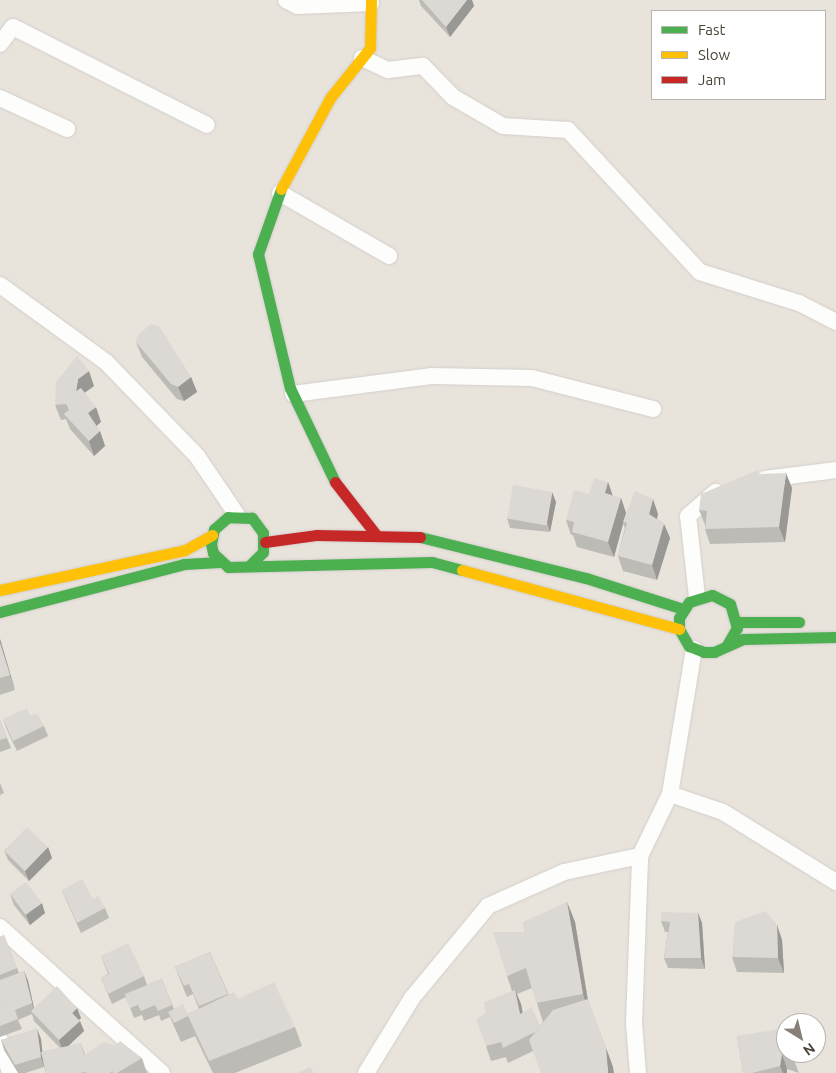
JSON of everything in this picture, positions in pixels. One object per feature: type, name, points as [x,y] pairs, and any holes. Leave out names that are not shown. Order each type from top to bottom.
[{"type":"street","points":[[286,0],[298,6],[371,1],[370,48],[330,98],[280,193],[258,254],[293,394],[334,480],[377,536]]},
{"type":"street","points":[[0,44],[14,27],[207,126]]},
{"type":"street","points":[[362,58],[388,70],[422,66],[452,97],[503,126],[568,130],[700,272],[799,302],[836,322]]},
{"type":"street","points":[[0,98],[67,129]]},
{"type":"street","points":[[280,193],[389,256]]},
{"type":"street","points":[[0,285],[106,362],[197,456],[237,515],[259,525],[265,542],[263,552],[250,566]]},
{"type":"street","points":[[293,394],[431,376],[532,378],[652,409]]},
{"type":"street","points":[[752,481],[836,470]]},
{"type":"street","points":[[697,596],[688,516],[724,485],[733,484]]},
{"type":"street","points":[[0,590],[185,550],[212,534],[220,522],[237,515]]},
{"type":"street","points":[[212,534],[213,553],[220,562]]},
{"type":"street","points":[[265,542],[316,535],[426,539],[586,578],[683,609]]},
{"type":"street","points":[[0,612],[184,564],[220,562],[238,568],[250,566],[432,562],[679,629],[694,649],[714,652],[743,639],[836,637]]},
{"type":"street","points":[[679,629],[683,609],[697,596],[722,598],[730,604],[737,622],[727,645]]},
{"type":"street","points":[[737,622],[816,622]]},
{"type":"street","points":[[638,1073],[634,1023],[640,856],[670,794],[694,649]]},
{"type":"street","points":[[670,794],[723,812],[836,882]]},
{"type":"street","points":[[366,1073],[412,998],[488,906],[564,872],[640,856]]},
{"type":"street","points":[[0,927],[162,1073]]},
{"type":"street","points":[[0,1040],[10,1073]]},
{"type":"shaded area","points":[[0,0],[836,0],[836,1073],[0,1073]]},
{"type":"building","points":[[422,0],[467,0],[446,27]]},
{"type":"building","points":[[151,324],[159,326],[191,377],[178,387],[171,384],[136,342],[138,335]]},
{"type":"building","points":[[77,356],[89,371],[78,379],[76,391],[81,388],[96,407],[88,413],[100,431],[89,441],[64,414],[69,410],[66,404],[55,405],[56,382]]},
{"type":"building","points":[[758,470],[758,474],[786,473],[779,527],[705,529],[707,511],[699,510],[701,494]]},
{"type":"building","points":[[594,478],[608,482],[605,493],[621,498],[608,542],[572,532],[574,522],[566,520],[574,490],[589,494]]},
{"type":"building","points":[[513,485],[552,492],[546,525],[507,518]]},
{"type":"building","points":[[635,491],[653,499],[649,514],[664,524],[652,565],[618,556],[627,523],[623,522]]},
{"type":"building","points":[[0,643],[10,675],[0,678]]},
{"type":"building","points":[[27,708],[30,715],[38,714],[44,726],[13,741],[3,719]]},
{"type":"building","points":[[0,720],[7,738],[0,740]]},
{"type":"building","points":[[27,827],[48,847],[25,871],[4,851]]},
{"type":"building","points":[[82,879],[93,899],[98,896],[105,908],[77,923],[62,890]]},
{"type":"building","points":[[26,882],[42,903],[26,915],[10,894]]},
{"type":"building","points":[[567,902],[583,994],[536,1003],[526,968],[507,976],[493,932],[524,932],[523,922]]},
{"type":"building","points":[[766,911],[777,925],[778,958],[732,957],[735,922]]},
{"type":"building","points":[[661,912],[698,913],[701,958],[664,958],[670,922],[661,921]]},
{"type":"building","points":[[4,935],[17,968],[0,975],[0,937]]},
{"type":"building","points":[[128,943],[144,976],[108,994],[101,978],[109,974],[101,956]]},
{"type":"building","points":[[210,952],[228,994],[199,1006],[189,984],[184,986],[175,967]]},
{"type":"building","points":[[24,971],[32,1003],[15,1010],[18,1019],[0,1026],[0,980]]},
{"type":"building","points":[[162,979],[172,1005],[158,1011],[155,1005],[141,1011],[138,1005],[130,1008],[125,994]]},
{"type":"building","points":[[274,982],[295,1027],[209,1061],[188,1016],[174,1023],[168,1012],[183,1004],[188,1014],[234,992],[238,999]]},
{"type":"building","points":[[57,986],[77,1008],[72,1013],[80,1021],[59,1040],[31,1011]]},
{"type":"building","points":[[515,990],[520,1014],[532,1007],[540,1026],[535,1032],[503,1048],[501,1042],[486,1046],[476,1019],[486,1013],[484,1002]]},
{"type":"building","points":[[588,999],[606,1048],[608,1073],[541,1073],[529,1040],[553,1010]]},
{"type":"building","points":[[37,1029],[41,1057],[15,1065],[1,1040]]},
{"type":"building","points":[[776,1030],[776,1063],[780,1063],[780,1066],[752,1073],[743,1073],[737,1036]]},
{"type":"building","points":[[120,1041],[142,1058],[117,1073],[112,1071],[110,1073],[46,1073],[41,1052],[81,1043],[84,1055],[104,1042],[115,1046]]},
{"type":"building","points":[[310,1067],[314,1073],[297,1073]]},
{"type":"traffic: fast","points":[[281,189],[258,254],[290,388],[335,482]]},
{"type":"traffic: fast","points":[[250,565],[263,552],[263,533],[252,518],[228,517],[214,529],[211,544],[213,553],[228,567],[432,562],[462,570]]},
{"type":"traffic: fast","points":[[420,537],[586,578],[683,609]]},
{"type":"traffic: fast","points":[[0,612],[184,564],[220,562]]},
{"type":"traffic: fast","points":[[727,645],[737,628],[730,604],[712,595],[689,602],[679,618],[679,629],[689,646],[704,652],[714,652],[743,639],[836,637]]},
{"type":"traffic: fast","points":[[737,622],[799,622]]},
{"type":"traffic: slow","points":[[281,189],[330,98],[370,48],[371,0]]},
{"type":"traffic: slow","points":[[0,590],[185,550],[212,535]]},
{"type":"traffic: slow","points":[[462,570],[679,629]]},
{"type":"traffic: jam","points":[[335,482],[377,536]]},
{"type":"traffic: jam","points":[[265,542],[316,535],[420,537]]}]
